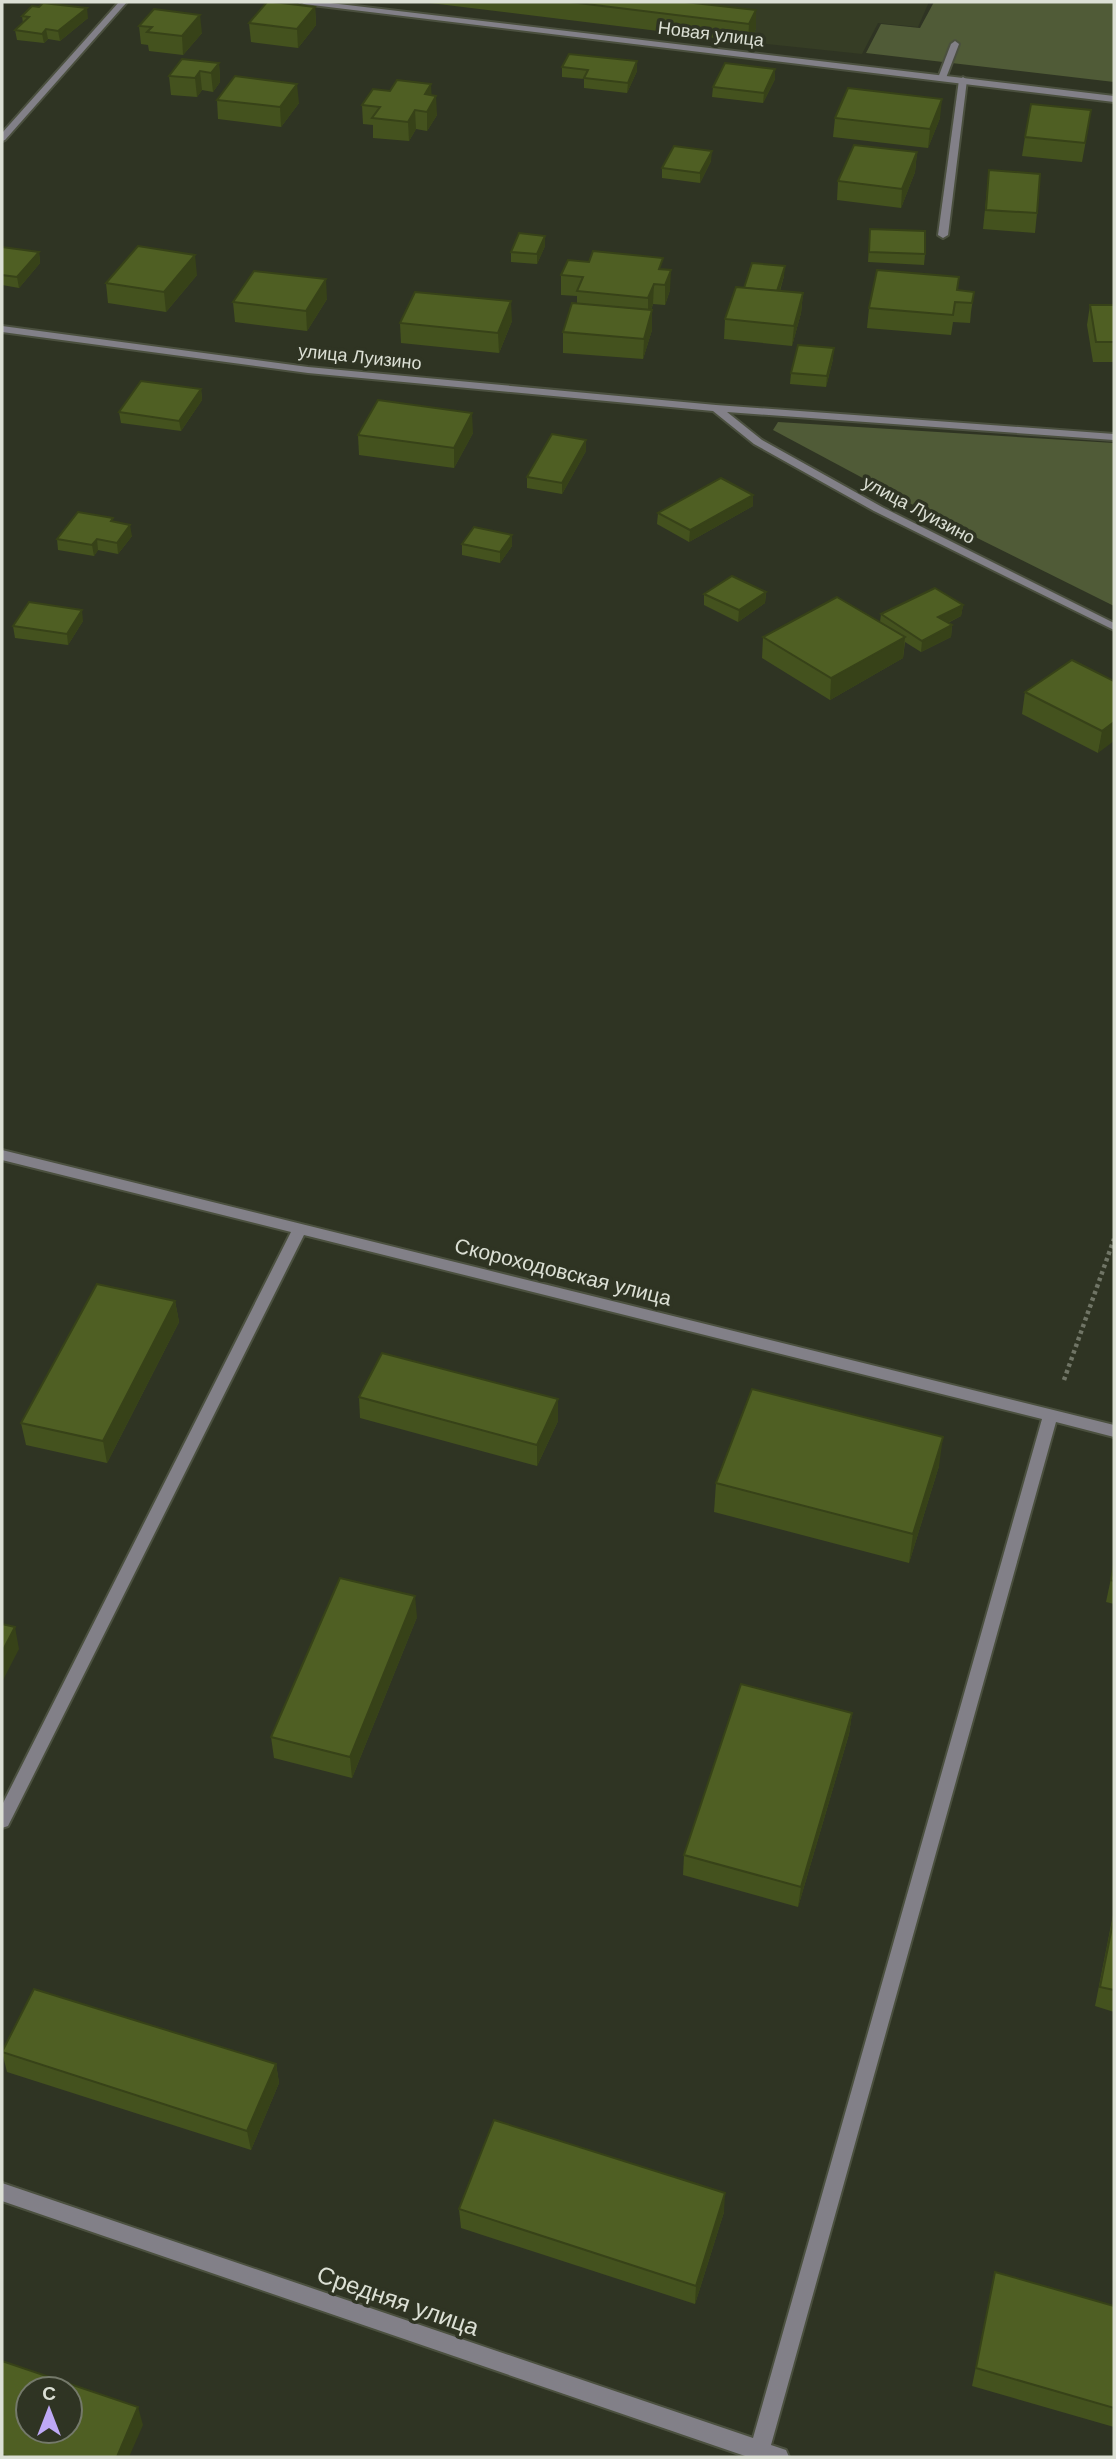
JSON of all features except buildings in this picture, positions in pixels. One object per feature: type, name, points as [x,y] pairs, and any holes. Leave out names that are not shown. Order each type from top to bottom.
[{"type":"street","points":[[2,138],[123,2]]},
{"type":"street","name":"Новая улица","points":[[304,2],[1114,99]]},
{"type":"street","points":[[942,78],[955,44]]},
{"type":"street","points":[[943,235],[963,80]]},
{"type":"street","name":"улица Луизино","points":[[2,329],[308,370],[716,408],[1114,437]]},
{"type":"street","name":"улица Луизино","points":[[716,408],[758,442],[878,509],[1114,627]]},
{"type":"street","name":"Скороходовская улица","points":[[2,1155],[1114,1431]]},
{"type":"street","points":[[2,1821],[300,1228]]},
{"type":"street","points":[[759,2454],[1051,1415]]},
{"type":"street","name":"Средняя улица","points":[[2,2192],[759,2454],[779,2457]]},
{"type":"path","points":[[1051,1415],[1114,1240]]},
{"type":"shaded area","points":[[431,2],[929,2],[918,27],[878,23],[862,54]]},
{"type":"shaded area","points":[[934,2],[1114,2],[1114,82],[866,53],[881,24],[920,28]]},
{"type":"shaded area","points":[[778,422],[1114,443],[1114,606],[945,522],[773,430]]}]
